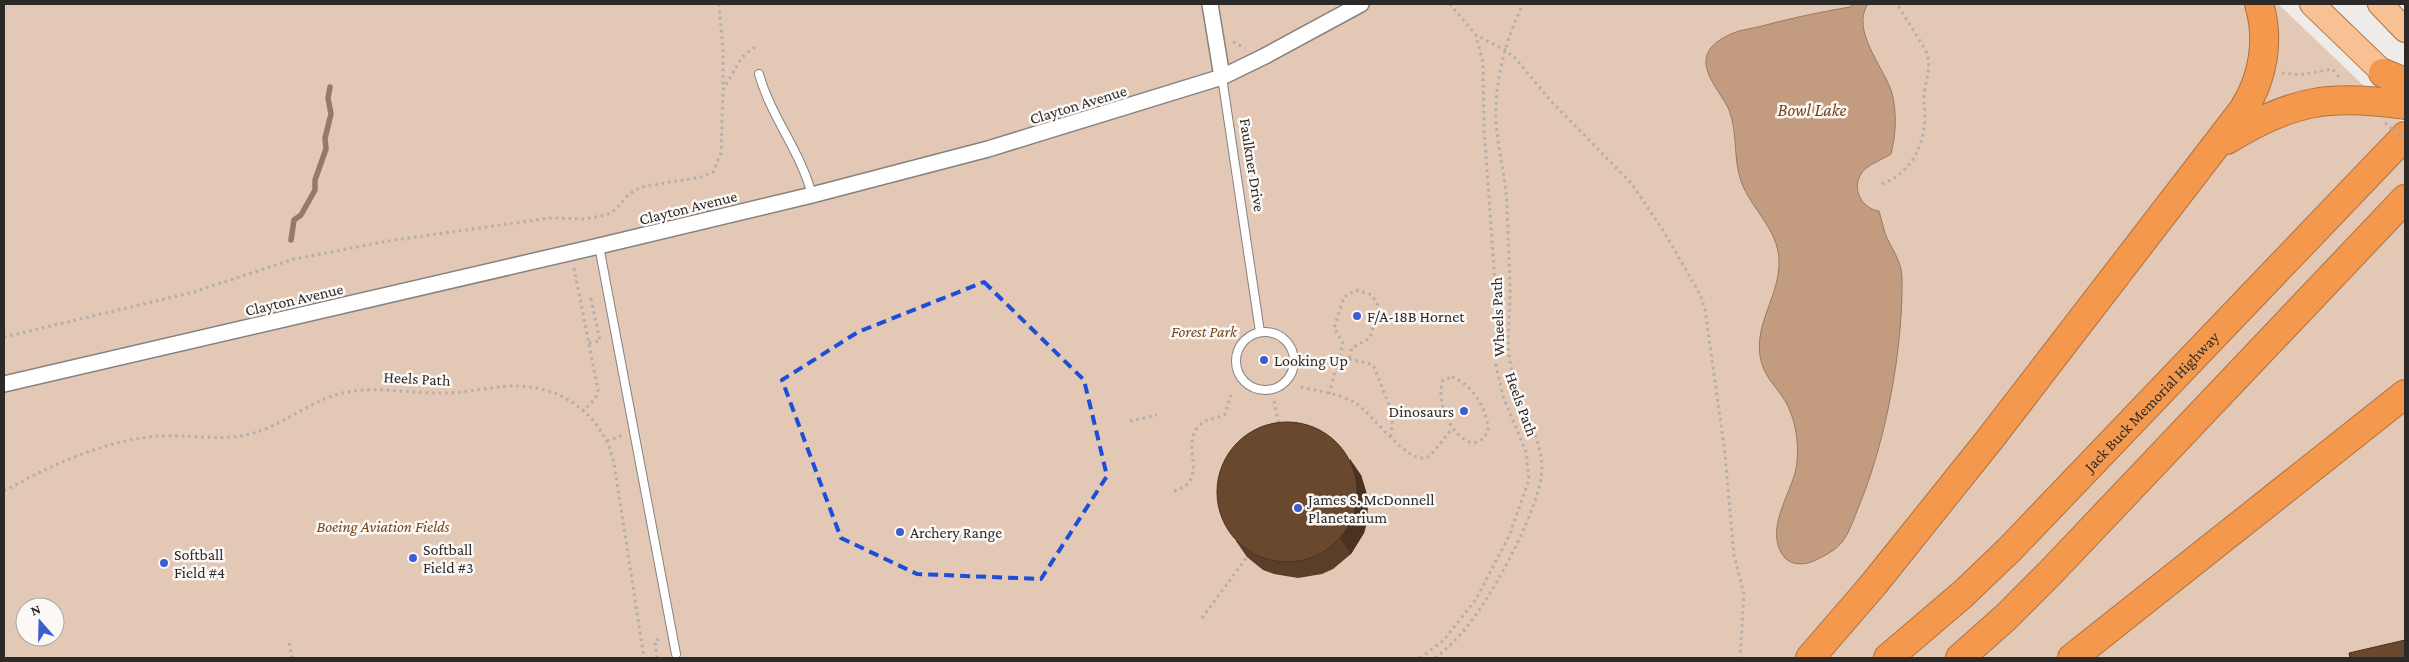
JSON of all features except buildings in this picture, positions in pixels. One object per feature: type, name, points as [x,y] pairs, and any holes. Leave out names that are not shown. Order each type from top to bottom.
[{"type":"highway","points":[[1810,658],[1867,592],[1990,439],[2217,146],[2253,95],[2263,58],[2263,34],[2259,4]]},
{"type":"highway","points":[[2217,146],[2251,125],[2278,113],[2307,104],[2334,99],[2398,102]]},
{"type":"highway","name":"Jack Buck Memorial Highway","points":[[1888,658],[1935,619],[2010,549],[2398,102]]},
{"type":"highway","points":[[1960,658],[2005,618],[2051,572],[2405,199]]},
{"type":"highway","points":[[2072,658],[2405,394]]},
{"type":"main road","points":[[2312,4],[2398,102]]},
{"type":"main road","points":[[2380,4],[2405,30]]},
{"type":"street","name":"Faulkner Drive","points":[[1210,4],[1222,77]]},
{"type":"street","name":"Clayton Avenue","points":[[4,384],[599,246],[812,195],[988,149],[1222,77],[1266,56],[1360,4]]},
{"type":"lane","points":[[759,74],[768,103],[805,170],[812,195]]},
{"type":"lane","name":"Faulkner Drive","points":[[1222,77],[1260,332]]},
{"type":"lane","points":[[599,246],[676,654]]},
{"type":"lane","points":[[1260,332],[1280,335],[1292,350],[1293,370],[1288,379],[1275,388],[1259,389],[1251,386],[1245,382],[1237,368],[1238,350],[1250,336],[1260,332]]},
{"type":"path","points":[[4,337],[194,292],[294,259],[388,241],[550,218],[585,218],[606,215],[614,210],[628,195],[641,187],[701,177],[713,172],[721,153],[723,50],[719,4]]},
{"type":"path","points":[[1450,4],[1476,36],[1505,50],[1516,58],[1550,100],[1631,183],[1661,227],[1702,301],[1725,454],[1734,555],[1744,594],[1740,658]]},
{"type":"path","name":"Wheels Path","points":[[1435,658],[1448,648],[1470,624],[1493,587],[1534,503],[1541,475],[1538,448],[1516,385],[1509,354],[1510,291],[1507,208],[1496,103],[1505,50],[1522,4]]},
{"type":"path","points":[[1882,184],[1898,177],[1913,162],[1922,135],[1925,116],[1924,92],[1929,72],[1928,55],[1898,4]]},
{"type":"path","points":[[715,13],[720,12]]},
{"type":"path","name":"Heels Path","points":[[1420,658],[1444,640],[1476,599],[1510,536],[1529,480],[1526,452],[1503,396],[1494,356],[1496,297],[1484,127],[1483,63],[1476,36]]},
{"type":"path","points":[[1230,39],[1240,46],[1250,47]]},
{"type":"path","points":[[723,90],[742,57],[755,46]]},
{"type":"path","points":[[2282,73],[2300,75],[2332,69],[2342,80]]},
{"type":"path","points":[[572,263],[598,390],[595,399],[583,411]]},
{"type":"path","points":[[1329,394],[1343,344],[1334,328],[1344,297],[1356,290],[1372,295],[1379,307],[1370,338],[1352,348],[1349,358]]},
{"type":"path","points":[[589,343],[600,341],[591,299],[594,299]]},
{"type":"path","points":[[1340,356],[1371,364],[1374,368],[1393,416],[1391,436]]},
{"type":"path","points":[[1452,377],[1464,383],[1479,401],[1485,411],[1488,430],[1482,438],[1476,441],[1464,440],[1452,429],[1445,415],[1441,390],[1443,380],[1452,377]]},
{"type":"path","name":"Heels Path","points":[[4,491],[59,463],[101,447],[154,437],[244,435],[277,424],[329,398],[367,389],[444,393],[528,386],[558,394],[583,411],[603,432],[611,451],[644,658]]},
{"type":"path","points":[[1301,387],[1329,394],[1359,406],[1416,458],[1426,459],[1452,429]]},
{"type":"path","points":[[1174,491],[1183,487],[1195,469],[1191,447],[1194,433],[1208,418],[1225,414],[1231,395]]},
{"type":"path","points":[[1274,401],[1280,429]]},
{"type":"path","points":[[1130,421],[1157,415]]},
{"type":"path","points":[[1202,618],[1247,557]]},
{"type":"path","points":[[657,658],[655,640],[658,640]]},
{"type":"path","points":[[289,643],[292,658]]},
{"type":"highlighted area","points":[[984,282],[1084,380],[1107,476],[1041,579],[917,574],[841,538],[782,380],[858,332]]},
{"type":"green space","name":"Forest Park","points":[[4,4],[2278,4],[2405,125],[2405,658],[4,658]]},
{"type":"water","name":"Bowl Lake","points":[[1854,4],[1868,4],[1864,14],[1863,26],[1894,101],[1895,124],[1891,154],[1863,171],[1857,186],[1860,198],[1864,203],[1868,207],[1879,211],[1885,233],[1902,272],[1900,335],[1885,424],[1869,480],[1850,529],[1843,541],[1831,552],[1804,564],[1788,561],[1779,548],[1777,526],[1793,480],[1798,451],[1794,424],[1788,407],[1766,374],[1760,356],[1759,343],[1761,331],[1778,273],[1779,260],[1777,249],[1769,229],[1745,191],[1741,181],[1732,119],[1726,104],[1709,76],[1706,62],[1707,55],[1714,45],[1734,33],[1850,7]]},
{"type":"waterway","points":[[291,240],[294,220],[301,215],[315,190],[315,180],[326,149],[325,138],[331,114],[328,98],[330,87]]},
{"type":"place","name":"F/A-18B Hornet","points":[[1357,316]]},
{"type":"place","name":"Looking Up","points":[[1264,360]]},
{"type":"place","name":"Dinosaurs","points":[[1464,411]]},
{"type":"place","name":"James S. McDonnell Planetarium","points":[[1298,508]]},
{"type":"place","name":"Archery Range","points":[[900,532]]},
{"type":"place","name":"Softball Field #3","points":[[413,558]]},
{"type":"place","name":"Softball Field #4","points":[[164,563]]},
{"type":"park label","name":"Boeing Aviation Fields","points":[[383,526]]}]
